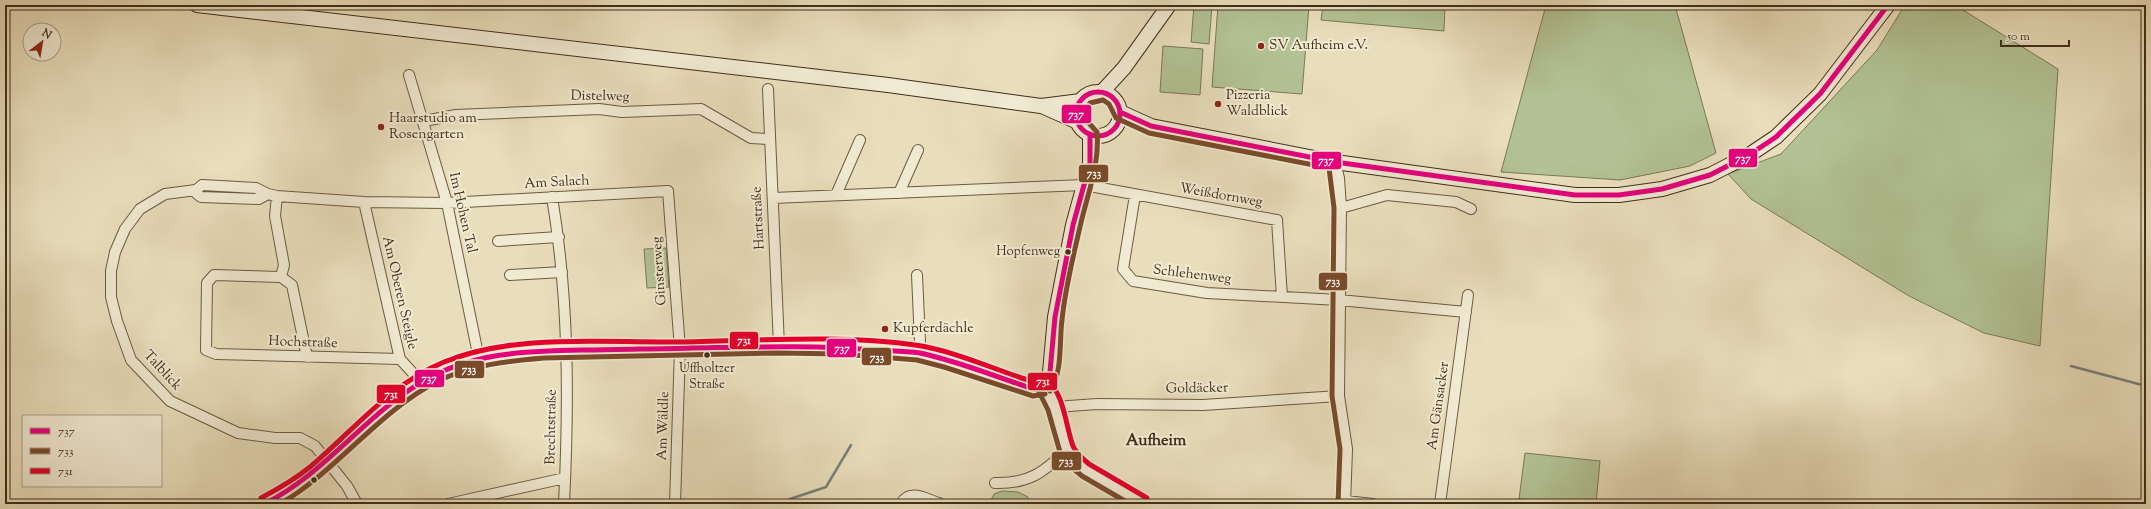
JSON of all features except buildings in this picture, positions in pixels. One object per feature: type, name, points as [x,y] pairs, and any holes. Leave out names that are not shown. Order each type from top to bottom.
[{"type":"main road","points":[[197,5],[888,85],[1041,106],[1081,101]]},
{"type":"main road","points":[[1101,93],[1124,68],[1169,5]]},
{"type":"main road","points":[[1120,112],[1151,126],[1335,162],[1575,195],[1619,195],[1662,189],[1710,175],[1749,155],[1776,137],[1830,82],[1888,5]]},
{"type":"main road","points":[[1114,99],[1124,68]]},
{"type":"main road","points":[[1090,163],[1110,131],[1120,121],[1120,112],[1114,99],[1101,93],[1090,94],[1081,101],[1077,110],[1078,122],[1084,131],[1090,134],[1110,131],[1151,126]]},
{"type":"main road","points":[[1041,106],[1078,122]]},
{"type":"main road","points":[[264,504],[304,479],[421,382],[446,370],[480,359],[522,353],[567,351],[779,346],[842,347],[918,353],[952,362],[1034,389],[1044,387],[1048,381],[1050,372],[1055,317],[1067,252],[1090,163],[1090,134]]},
{"type":"street","name":"Im Hohen Tal","points":[[409,75],[424,121],[447,203],[480,359]]},
{"type":"street","name":"Hartstraße","points":[[768,89],[768,139],[773,198],[779,346]]},
{"type":"street","name":"Distelweg","points":[[424,121],[456,115],[599,109],[622,112],[701,108],[751,138],[768,139]]},
{"type":"street","points":[[836,196],[860,140]]},
{"type":"street","points":[[900,193],[918,150]]},
{"type":"street","points":[[1335,162],[1339,178],[1341,208],[1338,396],[1347,449],[1345,503],[1373,504]]},
{"type":"street","name":"Talblick","points":[[357,504],[347,486],[315,446],[300,438],[274,438],[238,433],[170,401],[131,360],[117,322],[111,298],[111,271],[115,252],[125,229],[140,209],[165,194],[196,190],[202,184],[256,188],[273,195],[364,202],[447,203]]},
{"type":"street","points":[[773,198],[1084,185]]},
{"type":"street","name":"Weißdornweg","points":[[1084,185],[1278,220],[1282,297]]},
{"type":"street","name":"Am Salach","points":[[447,203],[668,191]]},
{"type":"street","name":"Ginsterweg","points":[[668,191],[680,349]]},
{"type":"street","points":[[273,195],[275,216],[284,265],[281,277],[292,285],[307,357]]},
{"type":"street","name":"Schlehenweg","points":[[1135,195],[1123,269],[1133,281],[1207,293],[1339,300]]},
{"type":"street","points":[[1341,208],[1387,195],[1456,202],[1471,209]]},
{"type":"street","name":"Brechtstraße","points":[[552,197],[559,236],[567,351],[564,504]]},
{"type":"street","name":"Am Oberen Steigle","points":[[364,202],[400,359],[421,382]]},
{"type":"street","points":[[498,241],[559,236]]},
{"type":"street","points":[[510,274],[562,272]]},
{"type":"street","name":"Hochstraße","points":[[281,277],[214,275],[207,283],[206,350],[216,354],[400,359]]},
{"type":"street","points":[[917,275],[920,342],[918,353]]},
{"type":"street","name":"Am Gänsacker","points":[[1440,504],[1468,295]]},
{"type":"street","points":[[1339,300],[1466,312]]},
{"type":"street","name":"Am Wäldle","points":[[675,504],[680,349]]},
{"type":"street","points":[[1044,387],[1055,407],[1067,450],[1085,470],[1144,504]]},
{"type":"street","name":"Goldäcker","points":[[1055,407],[1097,404],[1203,405],[1338,396]]},
{"type":"street","points":[[995,483],[1022,481],[1036,475],[1067,450]]},
{"type":"street","points":[[448,504],[565,478]]},
{"type":"street","points":[[901,504],[906,498],[914,495],[938,503]]},
{"type":"green space","points":[[1194,5],[1212,5],[1209,44],[1191,42]]},
{"type":"green space","name":"SV Aufheim e.V.","points":[[1218,5],[1309,5],[1302,94],[1212,87]]},
{"type":"green space","name":"SV Aufheim e.V.","points":[[1323,5],[1445,5],[1444,31],[1321,20]]},
{"type":"green space","points":[[1546,5],[1675,5],[1716,153],[1690,166],[1620,180],[1501,172]]},
{"type":"green space","points":[[1905,5],[1955,5],[2058,69],[2040,346],[1984,333],[1909,296],[1751,199],[1728,174],[1781,154],[1877,50]]},
{"type":"green space","points":[[1163,46],[1203,49],[1200,95],[1160,92]]},
{"type":"green space","points":[[666,248],[669,287],[647,288],[644,249]]},
{"type":"green space","points":[[1525,453],[1600,461],[1596,504],[1532,504],[1532,500],[1519,499]]},
{"type":"green space","points":[[1002,491],[1018,492],[1028,497],[1028,504],[989,504],[994,494]]},
{"type":"waterway","points":[[2071,366],[2146,386]]},
{"type":"waterway","points":[[782,504],[790,499],[826,487],[851,445]]},
{"type":"transit line","name":"737","points":[[1120,112],[1151,126],[1335,162],[1575,195],[1619,195],[1662,189],[1710,175],[1749,155],[1776,137],[1820,94],[1888,5]]},
{"type":"transit line","name":"737","points":[[1098,92],[1110,96],[1116,102],[1120,114],[1116,126],[1110,132],[1098,136],[1086,132],[1080,126],[1076,114],[1080,102],[1086,96],[1098,92]]},
{"type":"transit line","name":"733","points":[[1050,391],[1059,366],[1063,308],[1067,285],[1097,156],[1097,132],[1086,120],[1084,114],[1090,103],[1103,100],[1109,104],[1116,118],[1149,133],[1329,168],[1334,208],[1332,396],[1340,449],[1338,504]]},
{"type":"transit line","name":"737","points":[[1044,387],[1050,372],[1055,317],[1073,225],[1090,163],[1090,134]]},
{"type":"transit line","name":"731","points":[[261,498],[286,484],[310,467],[373,409],[406,383],[425,371],[444,362],[472,353],[530,343],[827,339],[915,345],[960,356],[1034,382],[1047,381],[1053,386],[1061,402],[1074,449],[1089,464],[1147,498]]},
{"type":"transit line","name":"737","points":[[264,504],[287,491],[309,475],[330,458],[369,421],[412,388],[453,367],[472,361],[510,354],[569,350],[761,347],[829,347],[903,351],[920,353],[948,360],[1034,389],[1044,387]]},
{"type":"transit line","name":"733","points":[[280,504],[321,475],[377,425],[416,394],[438,381],[463,371],[503,362],[544,358],[779,353],[842,354],[917,360],[944,367],[1033,396],[1045,394]]},
{"type":"transit line","name":"733","points":[[1038,390],[1048,410],[1060,452],[1070,466],[1082,476],[1130,504]]},
{"type":"place","name":"SV Aufheim e.V.","points":[[1261,46]]},
{"type":"place","name":"Pizzeria Waldblick","points":[[1218,104]]},
{"type":"place","name":"Haarstudio am Rosengarten","points":[[381,127]]},
{"type":"place","name":"Hopfenweg","points":[[1068,252]]},
{"type":"place","name":"Kupferdächle","points":[[885,329]]},
{"type":"place","name":"Uffholtzer Straße","points":[[707,355]]},
{"type":"district","name":"Aufheim","points":[[1156,441]]}]
